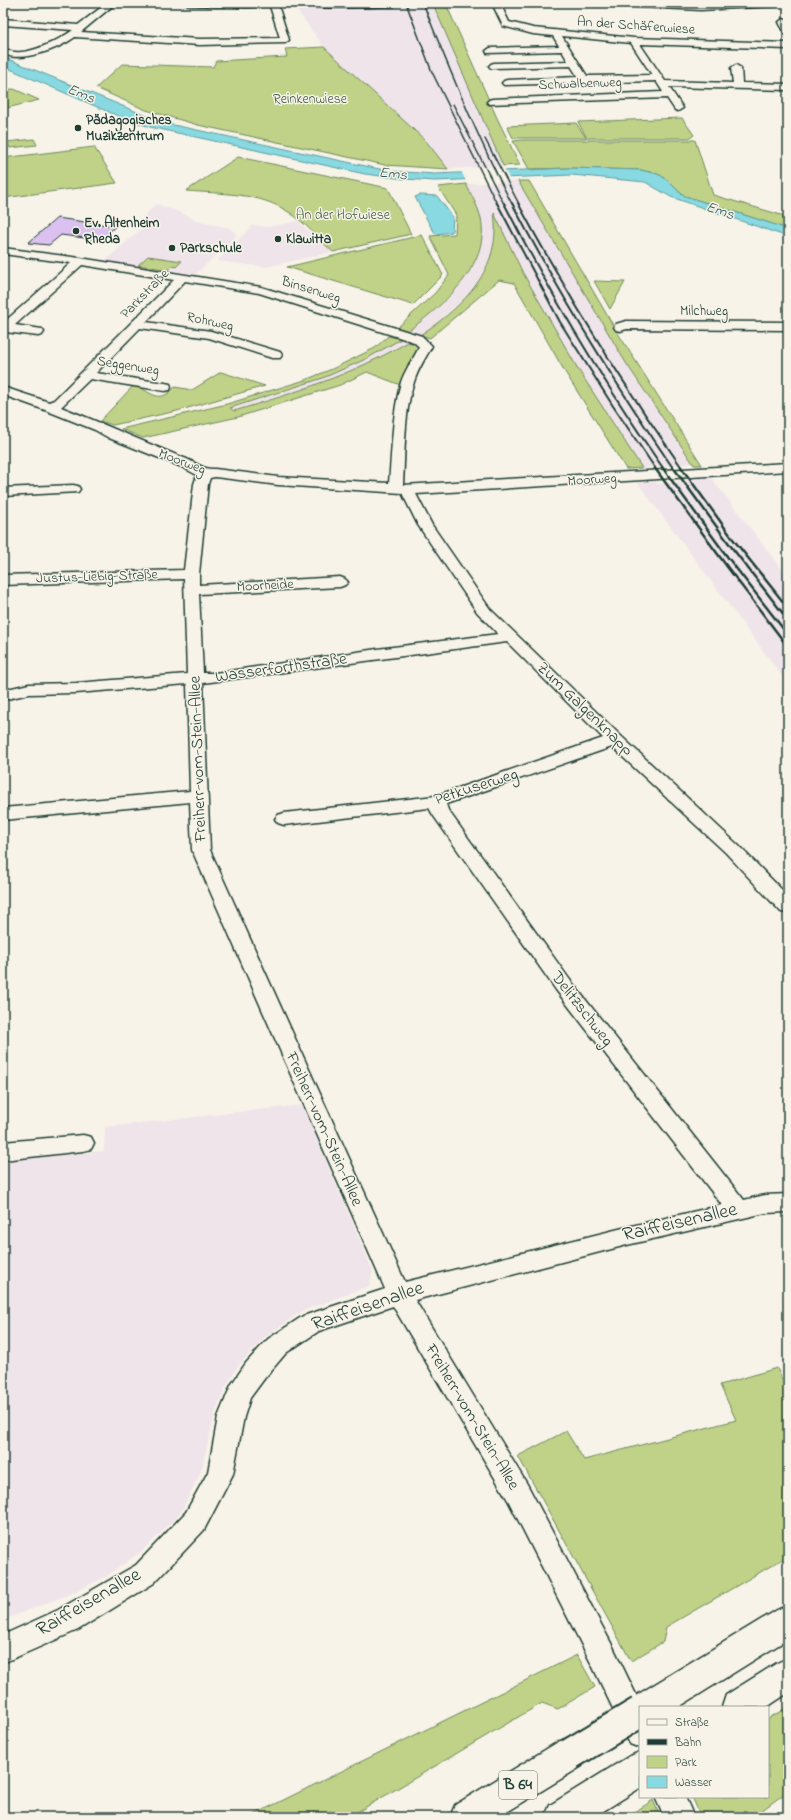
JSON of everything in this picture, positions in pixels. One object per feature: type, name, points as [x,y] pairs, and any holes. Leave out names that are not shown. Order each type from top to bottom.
[{"type":"main road","points":[[303,3],[327,5],[394,3]]},
{"type":"main road","points":[[618,3],[708,6],[774,3]]},
{"type":"main road","points":[[651,1706],[692,1682],[788,1620]]},
{"type":"main road","points":[[740,1706],[788,1674]]},
{"type":"main road","name":"B 64","points":[[467,1817],[639,1713]]},
{"type":"main road","points":[[573,1812],[639,1770]]},
{"type":"street","points":[[3,51],[12,55],[44,49],[64,41],[112,3]]},
{"type":"street","points":[[187,3],[247,5],[277,3]]},
{"type":"street","name":"An der Schäferwiese","points":[[496,3],[506,24],[522,29],[634,41],[788,46]]},
{"type":"street","points":[[3,22],[76,31],[200,42],[285,40],[273,4]]},
{"type":"street","points":[[783,22],[788,32]]},
{"type":"street","points":[[559,34],[557,36],[585,79]]},
{"type":"street","points":[[634,41],[678,108]]},
{"type":"street","points":[[490,51],[564,48]]},
{"type":"street","points":[[494,66],[574,63]]},
{"type":"street","points":[[736,68],[738,86]]},
{"type":"street","points":[[507,83],[585,79],[788,87]]},
{"type":"street","name":"Schwalbenweg","points":[[492,102],[669,95]]},
{"type":"street","name":"Parkstraße","points":[[3,251],[183,277]]},
{"type":"street","points":[[4,328],[80,261]]},
{"type":"street","name":"Parkstraße","points":[[50,407],[59,403],[183,277]]},
{"type":"street","name":"Binsenweg","points":[[183,277],[261,290],[418,339],[426,346],[408,381],[406,390],[401,420],[401,489]]},
{"type":"street","name":"Rohrweg","points":[[137,324],[211,335],[276,355]]},
{"type":"street","name":"Milchweg","points":[[620,327],[626,325],[788,326]]},
{"type":"street","points":[[4,328],[38,332]]},
{"type":"street","name":"Seggenweg","points":[[87,375],[165,387]]},
{"type":"street","name":"Moorweg","points":[[3,391],[50,407],[100,427],[114,435],[186,464],[204,474],[215,473],[285,482],[401,489],[788,467]]},
{"type":"street","name":"Freiherr-vom-Stein-Allee","points":[[204,474],[201,484],[190,574],[201,850],[295,1065],[399,1294],[518,1493],[602,1655],[639,1732]]},
{"type":"street","points":[[4,496],[72,489]]},
{"type":"street","name":"Zum Galgenknapp","points":[[401,489],[485,612],[615,740],[732,849],[788,907]]},
{"type":"street","name":"Justus-Liebig-Straße","points":[[3,580],[190,574]]},
{"type":"street","name":"Moorheide","points":[[191,590],[340,582]]},
{"type":"street","name":"Wasserforthstraße","points":[[3,695],[29,689],[76,688],[214,678],[378,654],[511,637]]},
{"type":"street","name":"Petkuserweg","points":[[284,819],[437,801],[615,740]]},
{"type":"street","points":[[3,814],[198,796]]},
{"type":"street","name":"Delitzschweg","points":[[437,801],[439,811],[563,985],[739,1210]]},
{"type":"street","points":[[3,1151],[83,1143]]},
{"type":"street","name":"Raiffeisenallee","points":[[3,1649],[68,1620],[145,1574],[195,1521],[220,1474],[231,1417],[240,1393],[255,1371],[277,1346],[311,1323],[399,1294],[627,1236],[765,1204],[788,1203]]},
{"type":"street","points":[[670,1798],[679,1817]]},
{"type":"shaded area","points":[[293,5],[359,8],[434,6],[503,166],[448,169],[426,141],[324,47]]},
{"type":"shaded area","points":[[518,181],[626,363],[692,463],[642,468],[578,369],[523,273],[495,215],[496,236],[492,255],[478,282],[461,302],[429,329],[420,335],[408,331],[447,300],[463,281],[480,244],[481,219],[466,184]]},
{"type":"shaded area","name":"Parkschule","points":[[157,204],[189,216],[196,221],[230,228],[237,235],[196,274],[105,261],[149,222],[145,215]]},
{"type":"shaded area","name":"Klawitta","points":[[298,221],[332,252],[266,267],[217,261],[253,225],[268,227]]},
{"type":"shaded area","points":[[401,339],[408,342],[372,362],[330,381],[234,411],[230,407],[278,394],[346,368]]},
{"type":"shaded area","points":[[710,476],[788,577],[788,684],[637,482],[655,481],[658,484]]},
{"type":"shaded area","points":[[302,1105],[373,1271],[369,1286],[302,1311],[265,1337],[238,1366],[225,1388],[215,1413],[201,1471],[180,1514],[142,1551],[105,1577],[74,1592],[3,1620],[3,1161],[104,1151],[105,1127]]},
{"type":"green space","points":[[433,4],[446,4],[497,118],[520,165],[503,166]]},
{"type":"green space","name":"Reinkenwiese","points":[[324,47],[426,141],[448,169],[385,165],[198,125],[146,110],[96,88],[122,64],[213,67],[216,61],[287,57],[285,49]]},
{"type":"green space","points":[[14,89],[39,100],[3,109],[3,90]]},
{"type":"green space","points":[[682,118],[694,135],[690,138],[587,138],[578,122]]},
{"type":"green space","points":[[576,123],[586,138],[513,138],[507,126]]},
{"type":"green space","points":[[34,139],[37,145],[10,148],[7,142]]},
{"type":"green space","points":[[695,140],[713,195],[788,217],[788,229],[685,196],[661,176],[641,170],[570,168],[529,169],[513,141]]},
{"type":"green space","points":[[94,147],[117,183],[3,198],[3,158]]},
{"type":"green space","name":"An der Hofwiese","points":[[238,157],[388,188],[411,234],[333,252],[302,222],[278,206],[266,201],[240,195],[186,191]]},
{"type":"green space","points":[[518,181],[529,181],[614,327],[702,465],[694,465],[626,363]]},
{"type":"green space","points":[[466,184],[481,218],[482,236],[478,253],[471,269],[461,284],[435,310],[408,331],[397,328],[435,293],[449,275],[430,236],[455,234],[456,215],[438,187]]},
{"type":"green space","points":[[494,213],[523,273],[578,369],[642,468],[626,469],[565,372],[514,283],[499,280],[430,338],[420,335],[451,312],[465,298],[486,269],[492,252],[495,233]]},
{"type":"green space","points":[[422,235],[443,275],[413,305],[287,267]]},
{"type":"green space","points":[[148,256],[182,261],[176,267],[172,266],[169,270],[138,265]]},
{"type":"green space","points":[[594,281],[625,282],[610,309]]},
{"type":"green space","points":[[388,336],[401,339],[366,359],[323,378],[230,408],[234,411],[323,382],[366,364],[408,342],[421,346],[403,386],[367,372],[340,385],[238,417],[143,438],[121,429],[227,404],[305,380],[332,369],[375,348]]},
{"type":"green space","points":[[221,372],[265,386],[177,411],[113,425],[100,421],[133,386],[154,395],[163,396],[175,387],[192,390]]},
{"type":"green space","points":[[777,1368],[788,1394],[788,1556],[666,1627],[663,1642],[631,1661],[518,1456],[566,1431],[584,1460],[736,1420],[720,1385]]},
{"type":"green space","points":[[577,1655],[595,1687],[558,1709],[542,1703],[349,1817],[249,1817]]},
{"type":"green space","points":[[788,1707],[788,1791],[753,1817],[701,1817],[692,1798],[769,1798],[769,1718]]},
{"type":"green space","points":[[653,1800],[660,1817],[627,1817]]},
{"type":"water","name":"Ems","points":[[3,57],[164,123],[389,171],[435,174],[569,168],[641,170],[661,176],[685,196],[788,229],[788,237],[671,197],[645,182],[572,175],[435,181],[404,179],[365,174],[150,127],[118,116],[3,66]]},
{"type":"water","points":[[420,195],[437,196],[453,217],[452,232],[436,234],[415,197]]},
{"type":"pier","points":[[504,169],[510,180],[466,181],[461,171]]},
{"type":"building","name":"Ev. Altenheim Rheda","points":[[57,218],[116,226],[100,240],[61,235],[49,245],[28,243]]},
{"type":"railway","points":[[406,3],[432,72],[497,204]]},
{"type":"railway","points":[[423,3],[465,105],[512,204]]},
{"type":"railway","points":[[453,104],[504,204]]},
{"type":"railway","points":[[485,139],[519,204]]},
{"type":"railway","points":[[497,203],[560,322],[613,406],[655,468]]},
{"type":"railway","points":[[504,203],[559,305],[620,404],[663,468]]},
{"type":"railway","points":[[512,203],[549,272],[589,338],[630,404],[673,468]]},
{"type":"railway","points":[[518,203],[596,338],[638,404],[682,468]]},
{"type":"railway","points":[[654,467],[788,647]]},
{"type":"railway","points":[[662,467],[729,559],[788,635]]},
{"type":"railway","points":[[673,467],[733,549],[788,620]]},
{"type":"railway","points":[[681,467],[733,539],[788,608]]},
{"type":"place","name":"Pädagogisches Muzikzentrum","points":[[78,128]]},
{"type":"place","name":"Ev. Altenheim Rheda","points":[[76,231]]},
{"type":"place","name":"Klawitta","points":[[278,239]]},
{"type":"place","name":"Parkschule","points":[[172,248]]}]
